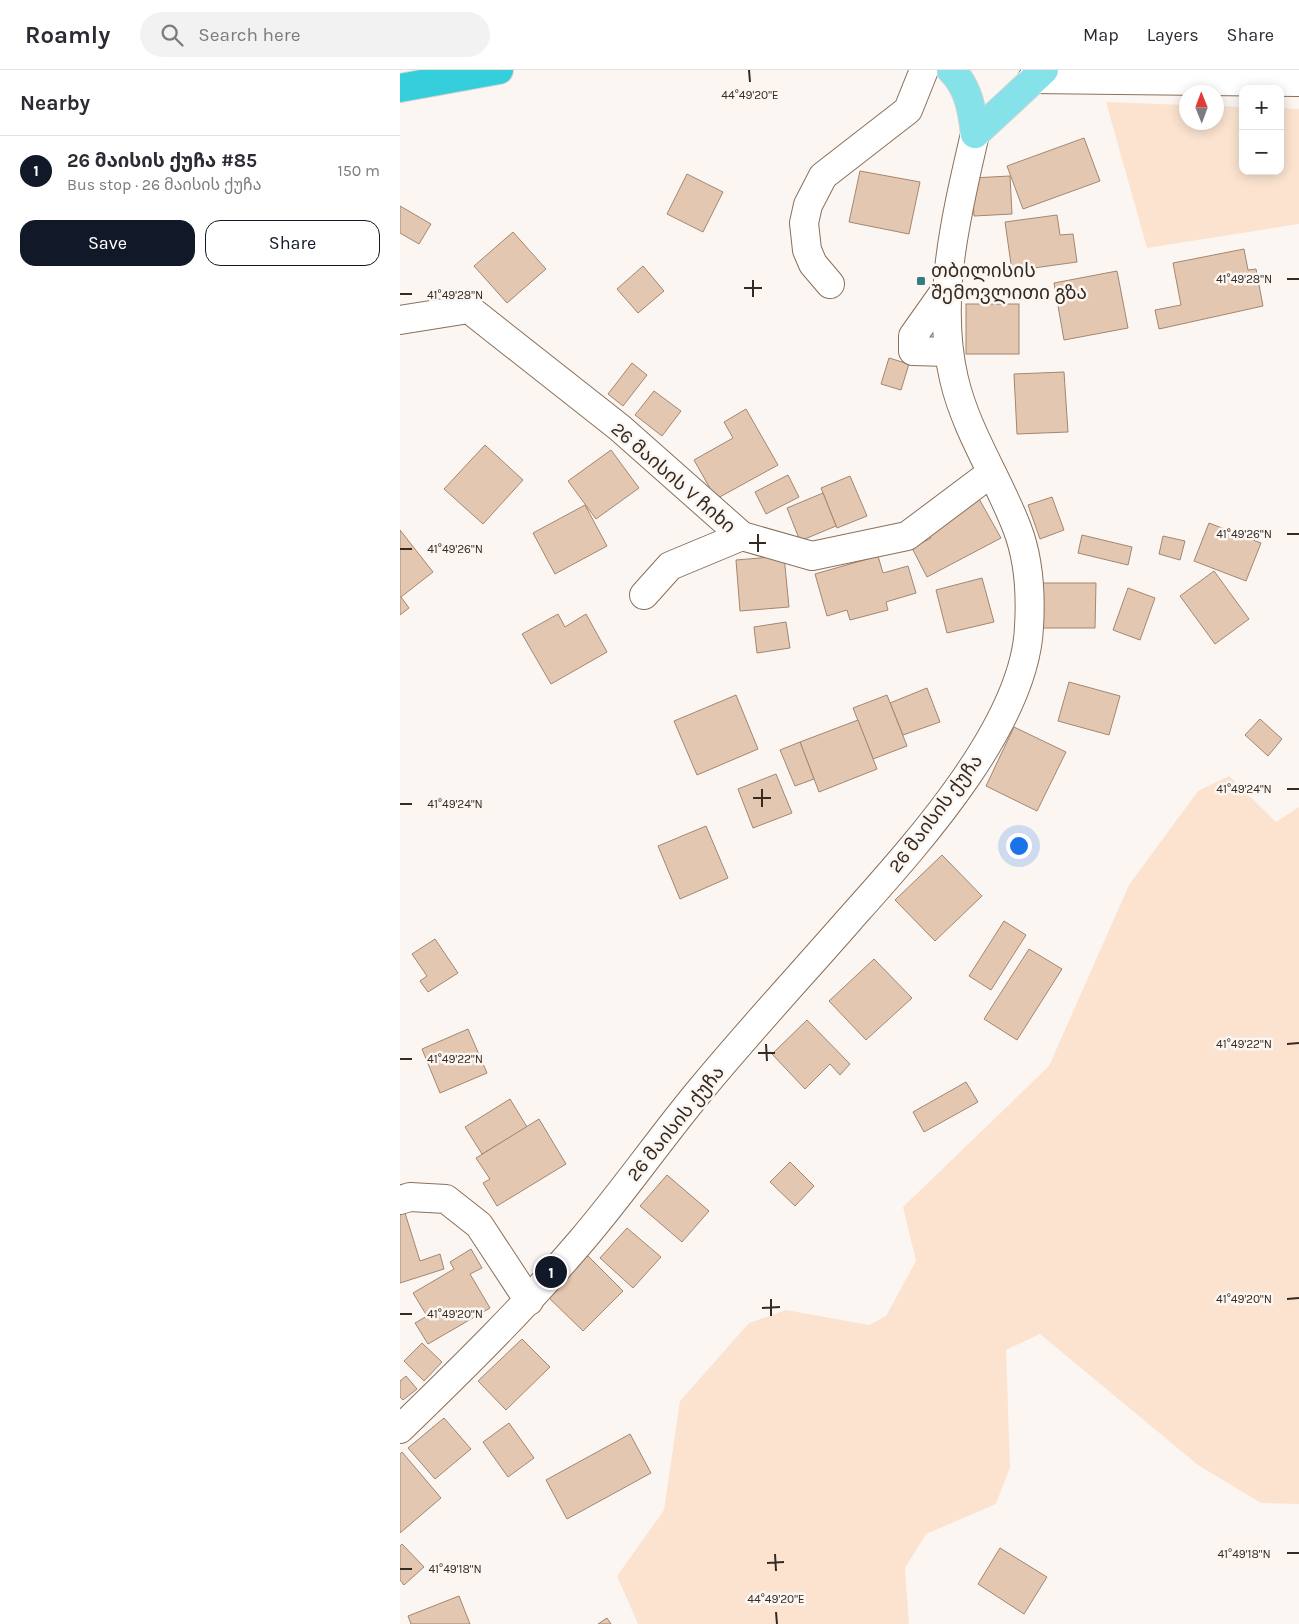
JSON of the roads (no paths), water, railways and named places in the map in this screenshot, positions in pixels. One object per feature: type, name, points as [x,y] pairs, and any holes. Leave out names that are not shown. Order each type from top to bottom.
[{"type":"highway","points":[[400,88],[499,70]]},
{"type":"main road","points":[[951,70],[959,78],[972,103],[975,134]]},
{"type":"main road","points":[[975,134],[1038,75]]},
{"type":"street","points":[[830,284],[813,264],[807,250],[804,223],[808,205],[823,176],[908,110],[924,70]]},
{"type":"street","points":[[1038,75],[1299,82]]},
{"type":"street","name":"26 მაისის ქუჩა","points":[[400,1429],[496,1336],[528,1301],[586,1235],[703,1087],[914,846],[948,801],[997,725],[1022,672],[1028,647],[1030,602],[1028,569],[1023,545],[1017,527],[991,473],[958,394],[949,352],[947,288],[962,190],[975,134]]},
{"type":"street","points":[[947,288],[913,336],[913,351],[949,352]]},
{"type":"street","name":"26 მაისის V ჩიხი","points":[[400,320],[469,309],[620,428],[742,536],[812,556],[908,536],[991,473]]},
{"type":"street","points":[[644,595],[670,566],[742,536]]},
{"type":"street","points":[[400,1200],[410,1197],[446,1199],[480,1225],[528,1301]]},
{"type":"place","name":"თბილისის შემოვლითი გზა","points":[[921,281]]},
{"type":"place","name":"26 მაისის ქუჩა #85","points":[[551,1272]]}]
